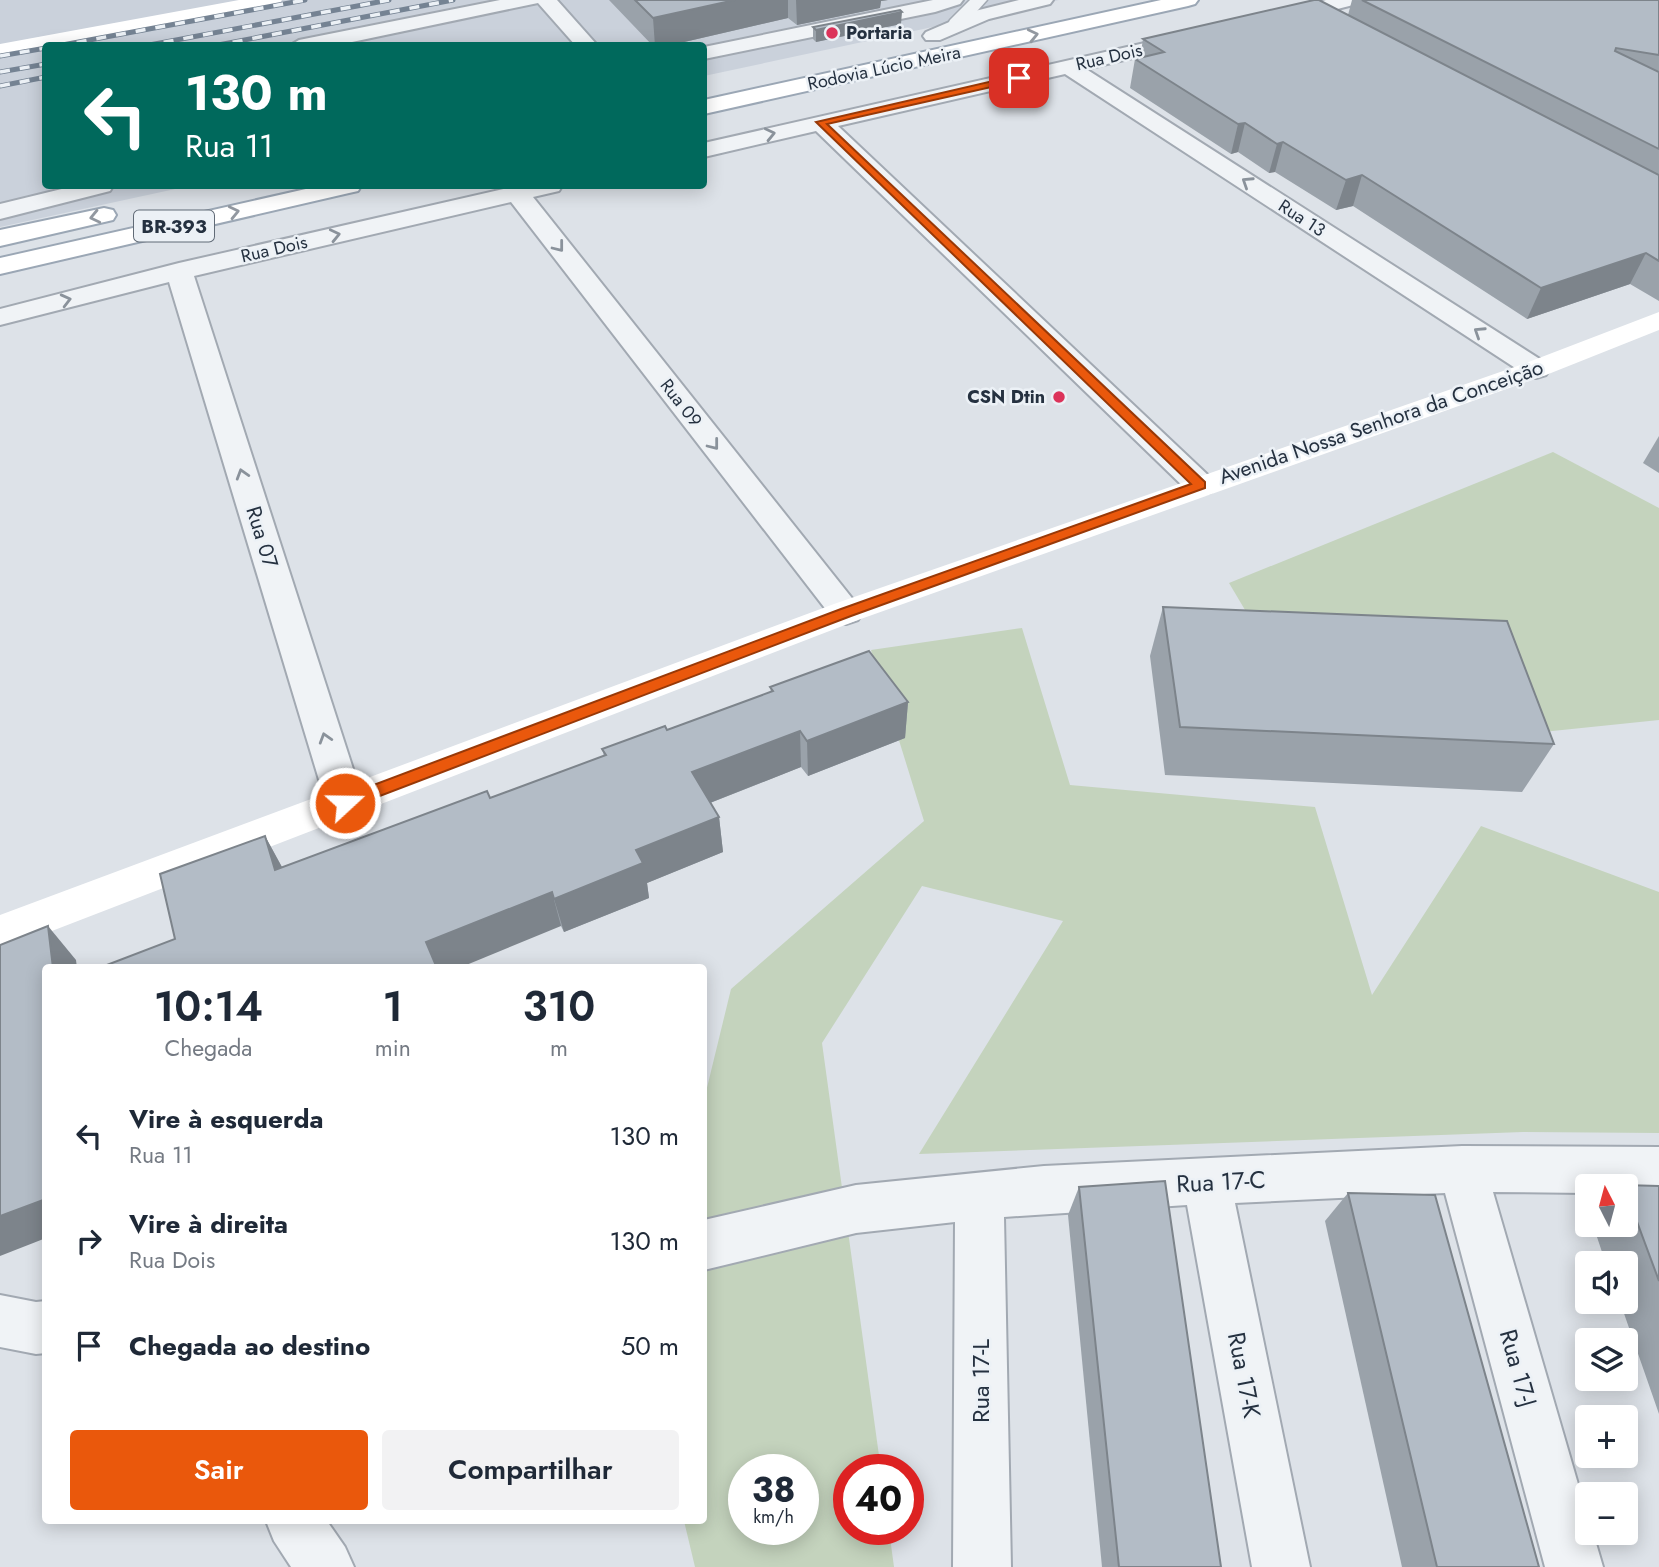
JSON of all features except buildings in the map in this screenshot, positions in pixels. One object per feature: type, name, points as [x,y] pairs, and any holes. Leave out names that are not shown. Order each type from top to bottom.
[{"type":"street","points":[[44,42],[272,0]]},
{"type":"street","points":[[319,42],[530,0]]},
{"type":"street","points":[[546,0],[584,42]]},
{"type":"street","points":[[707,52],[959,9],[1043,0]]},
{"type":"street","name":"Rodovia Lúcio Meira","points":[[906,41],[1101,0]]},
{"type":"street","name":"Rodovia Lúcio Meira","points":[[707,106],[1188,0]]},
{"type":"street","points":[[1264,21],[1350,0]]},
{"type":"street","points":[[933,36],[959,9]]},
{"type":"street","points":[[1303,12],[1327,25]]},
{"type":"street","name":"Rua Dois","points":[[707,149],[1212,33]]},
{"type":"street","points":[[0,50],[42,42]]},
{"type":"street","name":"Rua 13","points":[[1069,67],[1536,369]]},
{"type":"street","points":[[820,122],[1200,485]]},
{"type":"street","points":[[0,212],[89,189]]},
{"type":"street","name":"BR-393","points":[[0,266],[336,189]]},
{"type":"street","name":"Rua Dois","points":[[0,317],[179,271],[536,189]]},
{"type":"street","name":"Rua 09","points":[[517,193],[846,612]]},
{"type":"street","name":"BR-393","points":[[0,238],[125,210]]},
{"type":"street","name":"Rua 07","points":[[179,271],[345,803]]},
{"type":"street","name":"Avenida Nossa Senhora da Conceição","points":[[0,933],[846,612],[1200,485],[1536,369],[1659,320]]},
{"type":"street","name":"Rua 17-C","points":[[707,1244],[856,1209],[1044,1189],[1462,1169],[1659,1170]]},
{"type":"street","name":"Rua 17-J","points":[[1462,1169],[1574,1567]]},
{"type":"street","name":"Rua 17-K","points":[[1207,1183],[1282,1567]]},
{"type":"street","name":"Rua 17-L","points":[[979,1196],[982,1567]]},
{"type":"street","points":[[296,1524],[325,1567]]},
{"type":"shaded area","points":[[0,0],[1059,0],[707,75],[707,42],[42,42],[42,189],[175,189],[0,227]]},
{"type":"green space","points":[[1553,452],[1659,508],[1659,720],[1533,733],[1251,620],[1229,583]]},
{"type":"green space","points":[[1022,628],[1070,785],[1315,807],[1372,995],[1481,826],[1659,892],[1659,1133],[1523,1132],[919,1154],[1063,921],[922,886],[822,1043],[879,1454],[833,1454],[833,1545],[891,1545],[894,1567],[695,1567],[685,1524],[707,1524],[707,1088],[731,989],[924,821],[871,650]]},
{"type":"railway","points":[[79,42],[305,0]]},
{"type":"railway","points":[[165,42],[389,0]]},
{"type":"railway","points":[[234,42],[453,0]]},
{"type":"railway","points":[[0,56],[42,49]]},
{"type":"railway","points":[[0,72],[42,65]]},
{"type":"railway","points":[[0,86],[42,78]]},
{"type":"place","name":"Portaria","points":[[832,33]]},
{"type":"place","name":"CSN Dtin","points":[[1059,397]]},
{"type":"route","points":[[345,803],[846,612],[1200,485],[820,122],[1019,78]]}]
